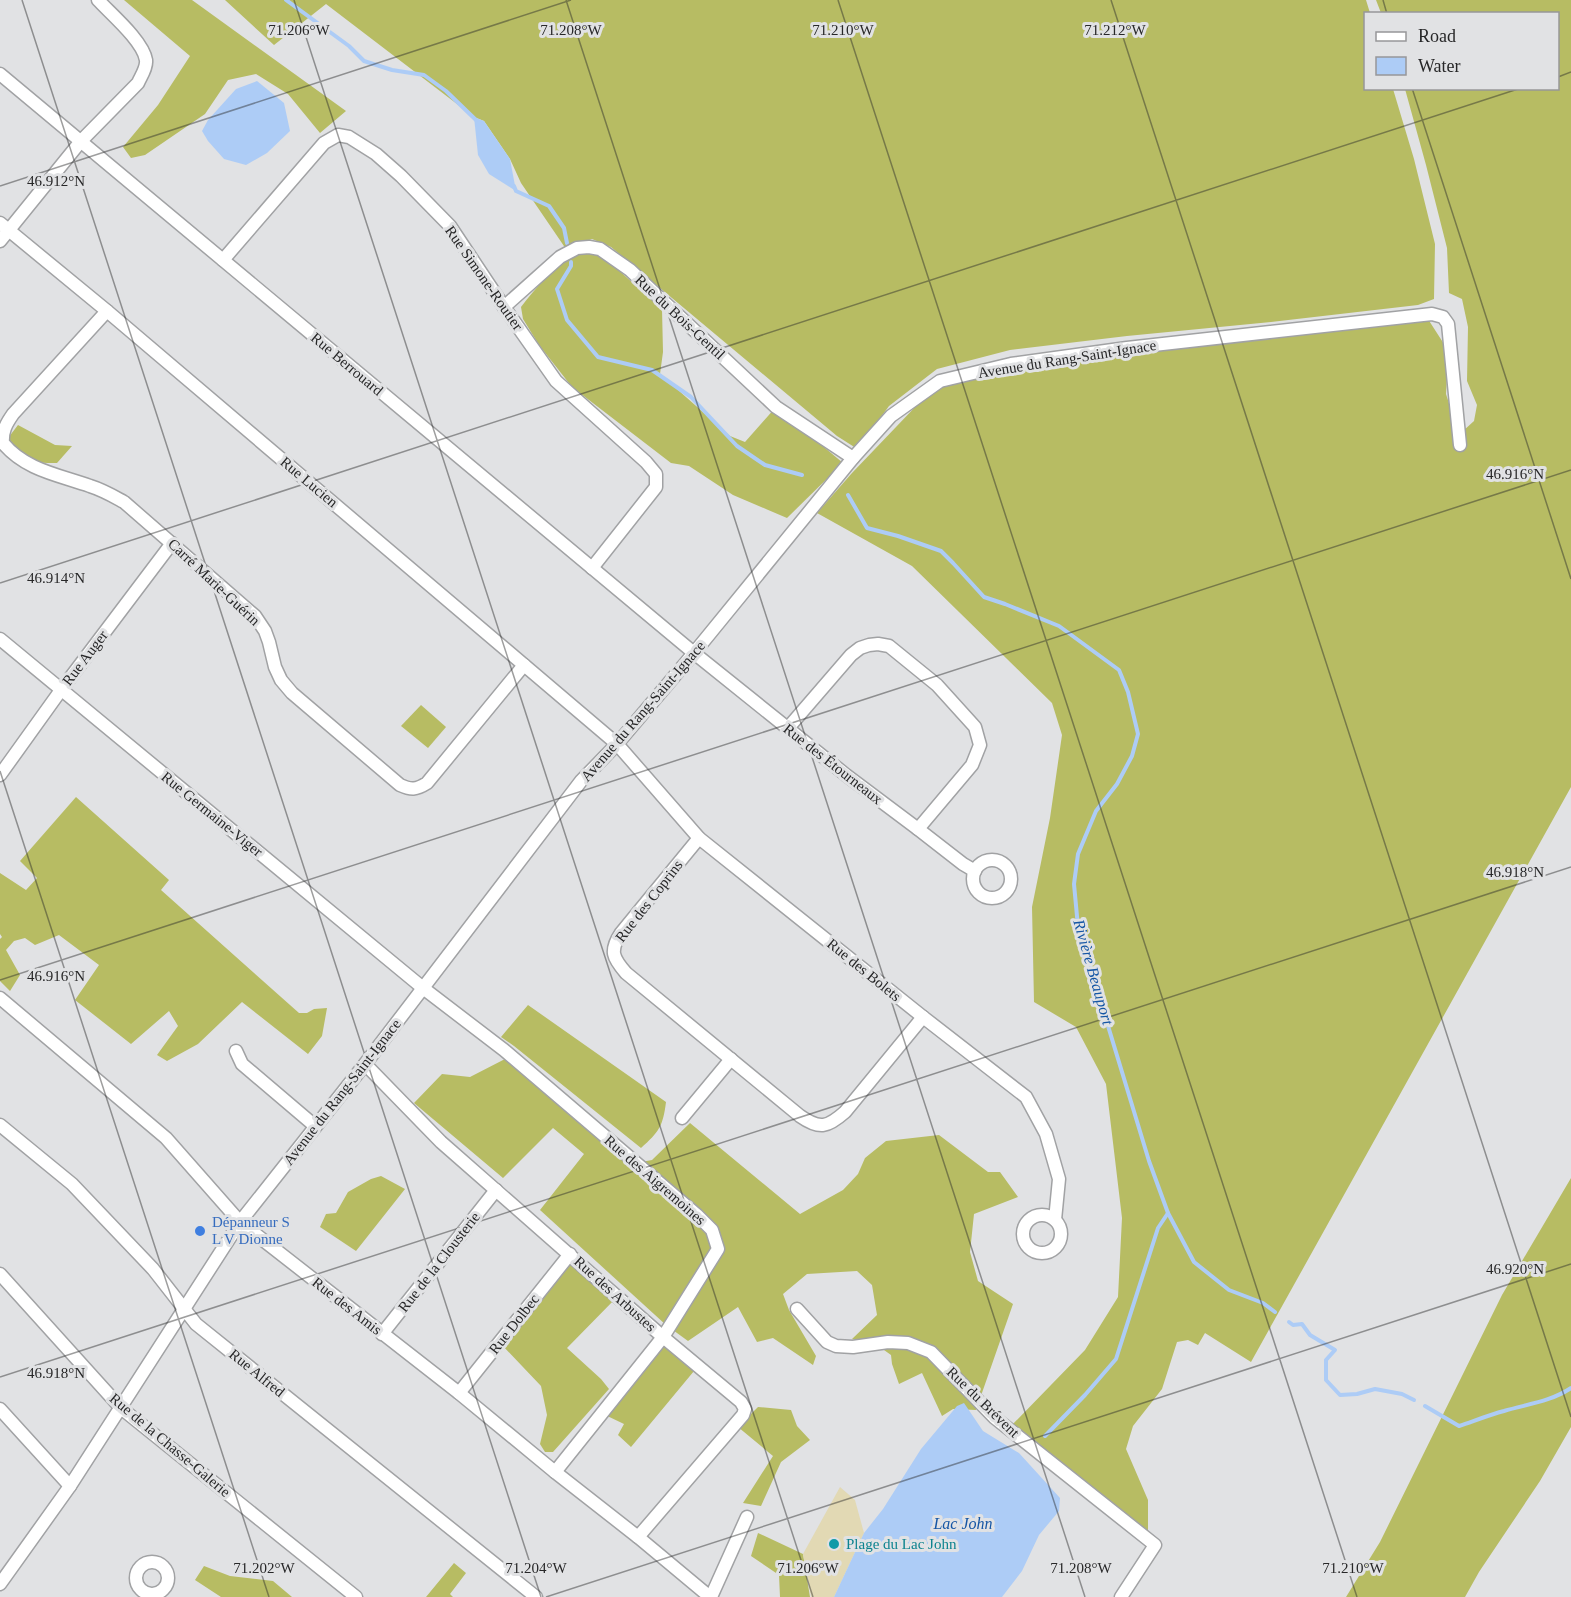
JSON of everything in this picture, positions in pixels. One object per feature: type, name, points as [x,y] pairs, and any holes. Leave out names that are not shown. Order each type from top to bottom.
[{"type":"street","points":[[0,241],[4,227],[81,141],[138,83],[144,72],[146,61],[135,39],[98,0]]},
{"type":"street","name":"Rue Berrouard","points":[[0,74],[694,653]]},
{"type":"street","name":"Rue Simone-Routier","points":[[223,260],[324,143],[338,135],[349,137],[376,154],[450,226],[556,381],[646,462],[656,474],[656,487],[592,568]]},
{"type":"street","name":"Rue Lucien","points":[[4,227],[107,311],[616,744]]},
{"type":"street","name":"Rue du Bois-Gentil","points":[[504,307],[560,257],[577,248],[600,249],[630,270],[776,407],[853,458]]},
{"type":"street","name":"Carré Marie-Guérin","points":[[107,311],[13,414],[2,434],[3,443],[16,457],[30,466],[91,486],[124,502],[172,543],[255,616],[265,631],[281,680],[292,693],[400,785],[410,790],[418,789],[427,783],[524,665]]},
{"type":"street","name":"Avenue du Rang-Saint-Ignace","points":[[1,1580],[70,1486],[240,1222],[365,1064],[582,781],[694,653],[853,458],[891,416],[940,381],[1011,364],[1432,314],[1443,317],[1448,324],[1460,445]]},
{"type":"street","name":"Rue Auger","points":[[0,776],[61,690],[172,543]]},
{"type":"street","name":"Rue Germaine-Viger","points":[[0,639],[423,988]]},
{"type":"street","points":[[788,728],[851,655],[869,645],[889,646],[937,685],[975,727],[980,745],[972,765],[918,829]]},
{"type":"street","name":"Rue des Étourneaux","points":[[694,653],[846,776],[975,871]]},
{"type":"street","name":"Rue des Bolets","points":[[616,744],[699,838],[1026,1097],[1046,1134],[1059,1179],[1055,1220]]},
{"type":"street","name":"Rue des Coprins","points":[[699,838],[621,933],[614,944],[613,953],[626,974],[800,1116],[812,1124],[823,1126],[836,1120],[923,1017]]},
{"type":"street","name":"Rue des Aigremoines","points":[[423,988],[504,1050],[697,1215],[712,1230],[718,1249],[663,1337],[555,1472]]},
{"type":"street","name":"Rue des Amis","points":[[0,998],[166,1138],[240,1222],[459,1393],[711,1597]]},
{"type":"street","points":[[236,1052],[242,1064],[315,1126]]},
{"type":"street","points":[[682,1118],[732,1059]]},
{"type":"street","name":"Rue des Arbustes","points":[[365,1064],[441,1142],[663,1337],[741,1402],[745,1409],[743,1415],[638,1537]]},
{"type":"street","name":"Rue Alfred","points":[[0,1125],[72,1184],[153,1269],[196,1324],[536,1597]]},
{"type":"street","name":"Rue de la Clousterie","points":[[382,1334],[496,1190]]},
{"type":"street","name":"Rue Dolbec","points":[[459,1393],[570,1254]]},
{"type":"street","name":"Rue de la Chasse-Galerie","points":[[0,1274],[121,1408],[356,1597]]},
{"type":"street","name":"Rue du Brévent","points":[[797,1309],[828,1342],[836,1346],[853,1347],[888,1342],[908,1343],[931,1352],[995,1418],[1155,1545],[1121,1597]]},
{"type":"street","points":[[0,1409],[70,1486]]},
{"type":"street","points":[[711,1597],[747,1517]]},
{"type":"green space","points":[[124,0],[192,0],[346,111],[320,133],[288,94],[256,74],[228,80],[205,114],[145,155],[131,158],[123,147],[158,105],[190,56]]},
{"type":"green space","points":[[225,0],[1366,0],[1370,12],[1364,12],[1364,90],[1393,90],[1414,159],[1435,244],[1434,299],[1418,305],[1010,350],[937,369],[889,406],[859,450],[837,436],[611,247],[592,239],[566,249],[521,183],[510,159],[484,121],[474,117],[326,4],[274,45]]},
{"type":"green space","points":[[1376,0],[1571,0],[1571,787],[1251,1362],[1205,1333],[1198,1345],[1188,1340],[1177,1342],[1162,1389],[1133,1426],[1126,1449],[1148,1500],[1148,1533],[1012,1425],[1085,1350],[1118,1297],[1122,1218],[1106,1084],[1076,1027],[1034,1002],[1032,907],[1050,818],[1062,735],[1052,703],[912,566],[817,513],[940,381],[1011,364],[1426,316],[1444,344],[1446,394],[1456,425],[1463,431],[1474,421],[1477,405],[1467,381],[1468,327],[1462,299],[1449,293],[1447,248],[1405,90],[1559,90],[1559,12],[1381,12]]},
{"type":"green space","points":[[582,250],[596,254],[615,267],[662,309],[663,352],[660,374],[730,436],[745,442],[776,407],[843,463],[787,518],[733,495],[689,466],[671,463],[572,387],[539,345],[523,319],[521,307],[548,275],[564,261]]},
{"type":"green space","points":[[18,425],[55,445],[72,446],[57,463],[34,461],[5,442]]},
{"type":"green space","points":[[421,705],[446,727],[428,748],[401,726]]},
{"type":"green space","points":[[76,797],[169,880],[161,890],[299,1013],[327,1008],[322,1036],[308,1054],[242,1002],[198,1044],[167,1061],[157,1055],[178,1026],[169,1011],[131,1044],[75,1000],[99,965],[59,935],[35,945],[25,938],[14,941],[6,950],[20,975],[10,991],[0,981],[0,939],[2,937],[0,934],[0,873],[26,890],[37,878],[20,861]]},
{"type":"green space","points":[[528,1005],[666,1102],[659,1128],[641,1148],[501,1037]]},
{"type":"green space","points":[[505,1059],[636,1163],[652,1160],[690,1123],[800,1214],[843,1190],[858,1174],[865,1158],[886,1141],[939,1135],[988,1172],[1000,1172],[1018,1197],[974,1214],[970,1252],[978,1281],[1013,1304],[976,1410],[953,1409],[942,1416],[922,1373],[899,1384],[891,1355],[877,1345],[852,1339],[877,1315],[872,1285],[857,1271],[807,1274],[783,1294],[789,1310],[816,1356],[813,1365],[773,1338],[757,1342],[738,1307],[688,1341],[666,1325],[540,1210],[584,1154],[553,1128],[503,1178],[414,1103],[442,1074],[470,1077]]},
{"type":"green space","points":[[381,1176],[405,1189],[356,1251],[320,1227],[326,1214],[336,1213],[348,1192]]},
{"type":"green space","points":[[1571,1178],[1571,1427],[1540,1481],[1479,1572],[1465,1597],[1346,1597],[1380,1542],[1502,1295]]},
{"type":"green space","points":[[567,1253],[618,1296],[567,1348],[609,1389],[553,1452],[545,1452],[540,1444],[547,1415],[541,1386],[502,1345]]},
{"type":"green space","points":[[661,1337],[699,1365],[631,1447],[618,1435],[624,1424],[601,1413]]},
{"type":"green space","points":[[758,1407],[791,1410],[797,1426],[810,1440],[781,1462],[761,1506],[743,1503],[773,1456],[738,1427]]},
{"type":"green space","points":[[758,1533],[803,1554],[810,1597],[780,1597],[779,1575],[751,1556]]},
{"type":"green space","points":[[454,1563],[466,1573],[450,1594],[453,1597],[426,1597]]},
{"type":"green space","points":[[204,1566],[230,1576],[273,1581],[292,1597],[221,1597],[195,1580]]},
{"type":"sand","name":"Plage du Lac John","points":[[840,1487],[855,1500],[864,1533],[834,1597],[811,1597],[803,1554]]},
{"type":"water","points":[[257,81],[284,103],[290,131],[267,153],[246,165],[224,159],[202,131],[208,120],[236,89]]},
{"type":"water","points":[[474,117],[484,121],[510,159],[516,191],[489,174],[478,155]]},
{"type":"water","name":"Lac John","points":[[964,1403],[983,1431],[1019,1453],[1060,1498],[1059,1511],[1039,1535],[1022,1571],[1002,1597],[834,1597],[864,1533],[883,1509],[921,1449],[957,1406]]},
{"type":"waterway","name":"Rivière Beauport","points":[[286,0],[349,46],[364,61],[392,70],[424,75],[446,91],[476,120]]},
{"type":"waterway","name":"Rivière Beauport","points":[[514,186],[516,191],[549,206],[564,228],[567,243]]},
{"type":"waterway","name":"Rivière Beauport","points":[[571,262],[571,266],[557,289],[567,320],[598,357],[652,370],[691,397],[737,446],[765,465],[802,475]]},
{"type":"waterway","name":"Rivière Beauport","points":[[848,495],[867,528],[941,551],[984,597],[1059,626],[1119,670],[1128,692],[1138,734],[1132,756],[1117,784],[1096,811],[1078,854],[1074,884],[1078,927],[1149,1161],[1168,1213],[1194,1262],[1229,1290],[1263,1303],[1275,1312]]},
{"type":"waterway","points":[[1045,1436],[1116,1359],[1158,1228],[1168,1213]]},
{"type":"waterway","name":"Rivière Beauport","points":[[1289,1322],[1293,1325],[1302,1324],[1310,1335],[1335,1350],[1326,1360],[1326,1380],[1340,1395],[1357,1394],[1375,1389],[1402,1394],[1414,1400]]},
{"type":"waterway","name":"Rivière Beauport","points":[[1425,1406],[1459,1426],[1547,1400],[1571,1388]]},
{"type":"place","name":"Dépanneur S L V Dionne","points":[[200,1231]]},
{"type":"place","name":"Plage du Lac John","points":[[834,1544]]}]
